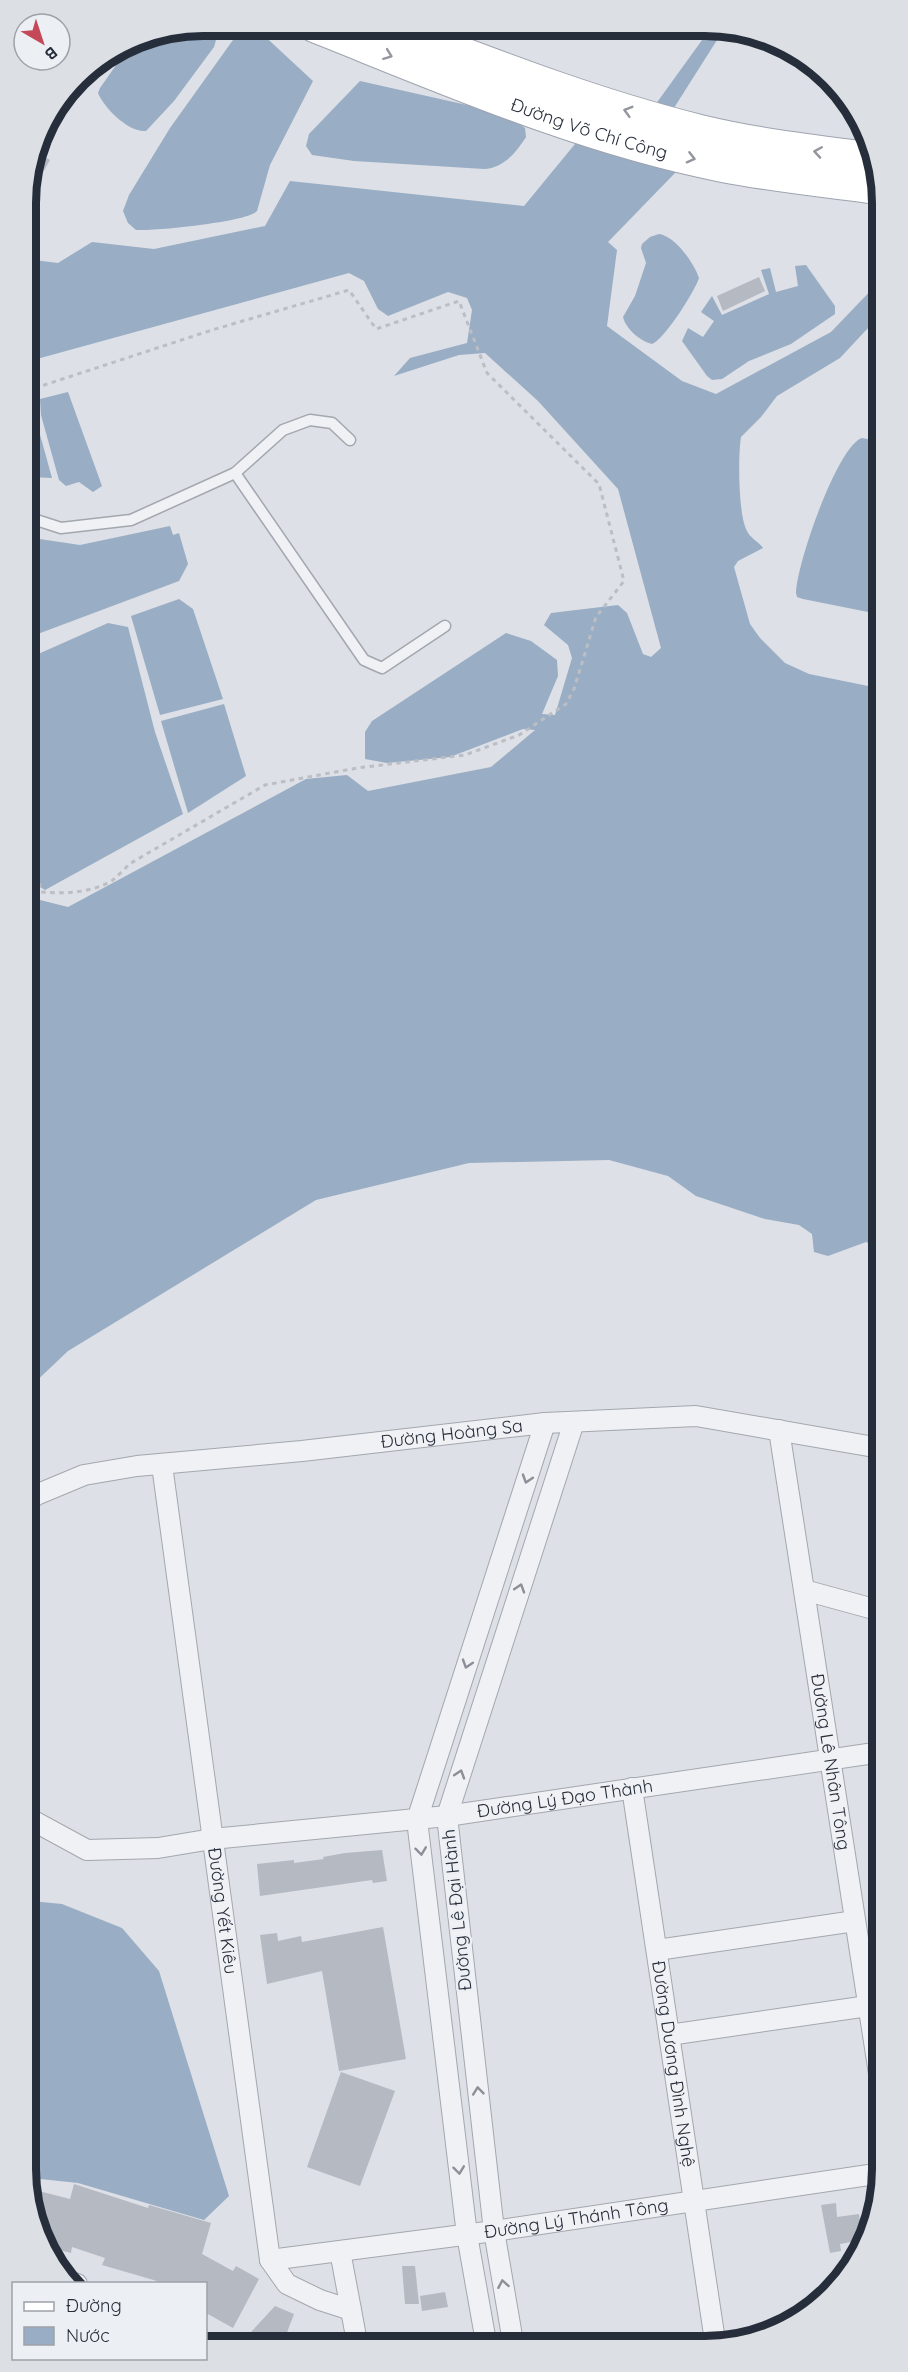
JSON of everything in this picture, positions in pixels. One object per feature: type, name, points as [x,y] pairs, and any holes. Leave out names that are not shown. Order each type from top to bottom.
[{"type":"main road","name":"Đường Võ Chí Công","points":[[340,36],[548,117],[631,143],[722,166],[871,187]]},
{"type":"main road","name":"Đường Võ Chí Công","points":[[417,36],[559,90],[703,132],[823,153],[865,158]]},
{"type":"street","name":"Đường Hoàng Sa","points":[[36,1495],[84,1475],[137,1466],[545,1423],[696,1416],[872,1447]]},
{"type":"street","name":"Đường Lê Đại Hành","points":[[512,2336],[494,2231],[447,1816],[574,1422]]},
{"type":"street","name":"Đường Lê Đại Hành","points":[[485,2336],[467,2235],[417,1820],[545,1423]]},
{"type":"street","name":"Đường Lê Nhân Tông","points":[[779,1430],[872,2031]]},
{"type":"street","name":"Đường Yết Kiêu","points":[[162,1465],[270,2260],[287,2284],[320,2301],[351,2310]]},
{"type":"street","points":[[804,1590],[872,1609]]},
{"type":"street","name":"Đường Lý Đạo Thành","points":[[212,1839],[417,1820],[872,1754]]},
{"type":"street","name":"Đường Dương Đình Nghệ","points":[[632,1788],[714,2336]]},
{"type":"street","points":[[36,1822],[87,1850],[158,1848],[212,1839]]},
{"type":"street","points":[[657,1950],[855,1921]]},
{"type":"street","points":[[669,2035],[868,2006]]},
{"type":"street","name":"Đường Lý Thánh Tông","points":[[270,2260],[467,2235],[872,2175]]},
{"type":"street","points":[[340,2251],[356,2336]]},
{"type":"lane","points":[[36,520],[61,528],[131,520],[235,473],[283,430],[310,420],[332,423],[350,440]]},
{"type":"lane","points":[[235,473],[364,660],[382,668],[445,626]]},
{"type":"path","points":[[36,388],[212,330],[349,290],[376,329],[459,301],[486,373],[599,484],[624,582],[596,617],[574,689],[566,704],[519,735],[465,754],[357,768],[265,785],[131,863],[112,880],[84,891],[64,894],[36,892]]},
{"type":"path","points":[[36,866],[41,892]]},
{"type":"water","points":[[212,36],[216,40],[214,47],[174,101],[146,131],[132,128],[111,112],[98,93],[122,57],[139,49],[181,37]]},
{"type":"water","points":[[236,36],[264,36],[313,81],[270,165],[257,211],[250,215],[219,222],[161,229],[136,230],[128,223],[123,211],[129,195],[170,128]]},
{"type":"water","points":[[705,36],[719,37],[660,130],[706,141],[608,242],[617,250],[607,326],[682,381],[716,394],[831,332],[872,289],[872,322],[869,327],[840,358],[777,396],[761,417],[741,437],[740,499],[744,523],[748,533],[763,548],[738,561],[734,567],[750,624],[760,638],[785,663],[809,674],[872,687],[872,1245],[866,1242],[828,1256],[814,1252],[812,1234],[799,1225],[765,1219],[696,1196],[668,1176],[609,1160],[469,1163],[316,1200],[68,1351],[36,1381],[36,899],[68,907],[306,779],[347,775],[368,791],[491,767],[535,730],[523,729],[450,757],[387,763],[365,759],[365,732],[372,721],[506,633],[531,641],[557,660],[558,676],[542,714],[555,715],[572,658],[568,645],[544,625],[551,613],[618,605],[627,613],[643,654],[651,657],[661,648],[618,489],[538,401],[485,353],[459,355],[394,376],[410,358],[467,343],[472,310],[467,298],[448,292],[388,316],[378,309],[364,281],[349,273],[36,359],[36,260],[58,263],[92,242],[154,249],[265,226],[290,181],[524,206],[598,116],[640,126]]},
{"type":"water","points":[[360,81],[507,114],[525,128],[526,137],[518,149],[503,163],[484,169],[354,161],[312,155],[306,146],[309,134]]},
{"type":"water","points":[[659,234],[671,240],[683,251],[699,278],[686,304],[664,334],[652,344],[634,334],[623,317],[635,296],[646,263],[641,248],[642,244],[650,237]]},
{"type":"water","points":[[806,265],[835,306],[835,314],[791,344],[749,361],[722,379],[712,380],[707,376],[682,341],[688,328],[703,337],[714,321],[701,312],[712,296],[722,315],[769,294],[761,270],[770,268],[776,292],[798,286],[795,266]]},
{"type":"water","points":[[68,392],[102,486],[93,492],[79,482],[66,486],[59,480],[41,415],[40,399]]},
{"type":"water","points":[[36,420],[52,478],[36,477]]},
{"type":"water","points":[[862,438],[872,440],[872,613],[803,599],[797,597],[796,593],[810,534],[830,483],[852,446]]},
{"type":"water","points":[[170,526],[173,535],[179,533],[188,564],[179,581],[36,635],[36,538],[80,545]]},
{"type":"water","points":[[179,599],[193,609],[223,699],[160,715],[131,616]]},
{"type":"water","points":[[108,623],[128,627],[155,732],[183,814],[45,890],[37,885],[36,879],[36,655]]},
{"type":"water","points":[[224,704],[246,776],[188,813],[161,721]]},
{"type":"water","points":[[36,1901],[62,1904],[122,1928],[159,1971],[229,2196],[204,2220],[78,2183],[36,2179]]},
{"type":"building","points":[[43,156],[50,160],[37,184]]},
{"type":"building","points":[[759,277],[765,291],[723,311],[717,296]]},
{"type":"building","points":[[382,1850],[387,1881],[373,1883],[372,1880],[260,1896],[257,1864],[294,1860],[294,1863],[324,1859],[323,1857],[345,1853]]},
{"type":"building","points":[[383,1927],[406,2059],[339,2071],[322,1971],[267,1984],[260,1935],[277,1933],[278,1941],[301,1936],[302,1942]]},
{"type":"building","points":[[341,2072],[395,2091],[360,2186],[307,2167]]},
{"type":"building","points":[[74,2184],[148,2208],[149,2205],[211,2223],[202,2254],[233,2271],[236,2266],[259,2279],[233,2328],[207,2314],[207,2282],[156,2282],[102,2265],[105,2258],[72,2247],[71,2253],[57,2249],[49,2233],[37,2191],[70,2199]]},
{"type":"building","points":[[836,2203],[837,2217],[859,2214],[861,2229],[855,2241],[840,2244],[841,2251],[830,2253],[821,2205]]},
{"type":"building","points":[[402,2266],[415,2266],[419,2304],[405,2304]]},
{"type":"building","points":[[445,2292],[448,2307],[422,2311],[420,2296]]},
{"type":"building","points":[[275,2306],[294,2314],[286,2336],[247,2336]]}]
